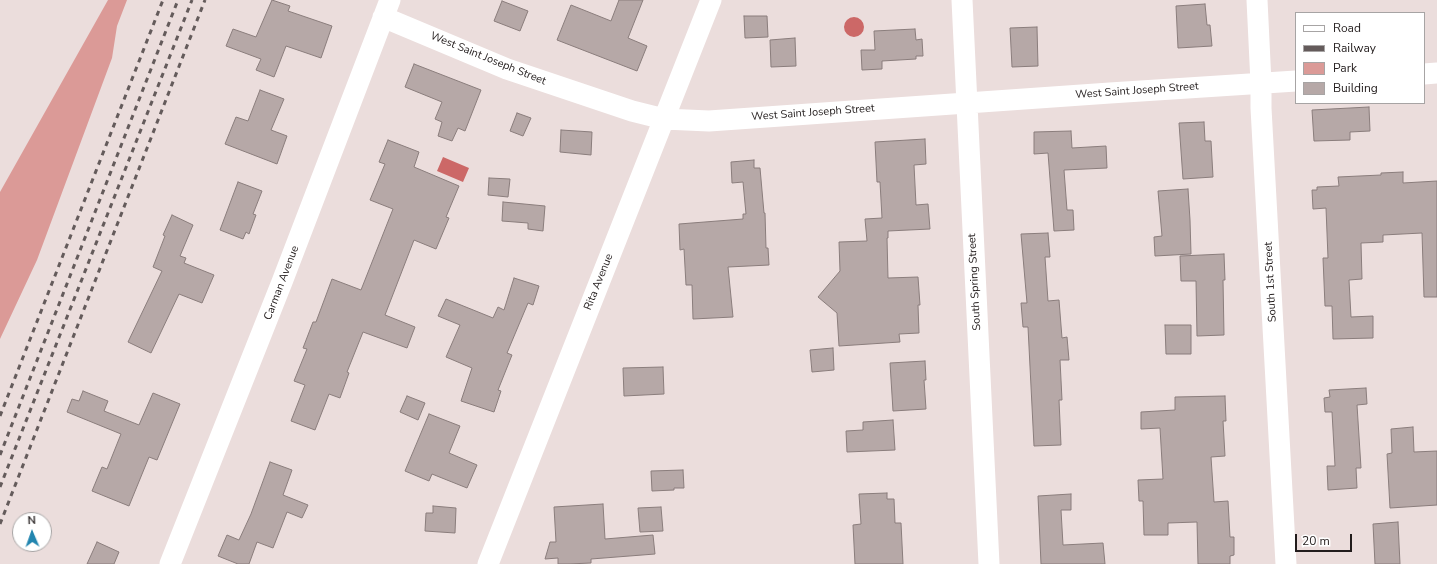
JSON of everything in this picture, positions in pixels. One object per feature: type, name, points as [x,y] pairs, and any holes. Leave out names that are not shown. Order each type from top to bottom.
[{"type":"street","name":"Rita Avenue","points":[[488,564],[653,143],[711,0]]},
{"type":"street","name":"South Spring Street","points":[[962,0],[989,564]]},
{"type":"street","name":"South 1st Street","points":[[1258,0],[1262,84],[1261,108],[1286,564]]},
{"type":"street","name":"West Saint Joseph Street","points":[[386,9],[507,70],[632,111],[664,119],[709,121],[967,102],[1295,82]]},
{"type":"street","name":"Carman Avenue","points":[[170,564],[282,282],[386,9]]},
{"type":"street","points":[[1425,74],[1437,73]]},
{"type":"green space","points":[[108,0],[127,0],[117,26],[112,58],[37,260],[0,339],[0,192]]},
{"type":"shaded area","points":[[850,17],[858,17],[864,23],[864,31],[858,37],[850,37],[844,31],[844,23]]},
{"type":"shaded area","points":[[443,157],[469,168],[463,182],[437,171]]},
{"type":"building","points":[[272,0],[290,6],[288,11],[332,26],[321,58],[286,46],[274,77],[256,70],[261,59],[226,46],[233,29],[256,37]]},
{"type":"building","points":[[619,0],[643,0],[628,38],[647,46],[637,71],[557,40],[571,5],[611,21]]},
{"type":"building","points":[[502,1],[528,11],[520,31],[494,21]]},
{"type":"building","points":[[1205,4],[1207,25],[1210,25],[1212,46],[1178,48],[1176,6]]},
{"type":"building","points":[[744,16],[767,16],[768,37],[745,38]]},
{"type":"building","points":[[1037,27],[1038,66],[1012,67],[1010,28]]},
{"type":"building","points":[[915,29],[916,40],[922,39],[923,56],[916,56],[916,59],[882,61],[882,69],[862,70],[861,50],[875,50],[874,31]]},
{"type":"building","points":[[795,38],[796,66],[771,67],[770,40]]},
{"type":"building","points":[[414,64],[481,90],[465,131],[458,128],[452,141],[438,136],[442,122],[435,119],[442,102],[405,87]]},
{"type":"building","points":[[260,90],[284,99],[271,130],[287,136],[277,164],[225,144],[236,117],[248,121]]},
{"type":"building","points":[[1369,107],[1370,131],[1350,132],[1350,140],[1314,141],[1312,110]]},
{"type":"building","points":[[517,113],[531,118],[523,136],[510,131]]},
{"type":"building","points":[[1204,122],[1205,141],[1211,141],[1213,177],[1183,179],[1179,123]]},
{"type":"building","points":[[561,130],[592,132],[591,155],[560,152]]},
{"type":"building","points":[[1071,131],[1072,148],[1106,146],[1107,168],[1064,170],[1067,210],[1073,210],[1074,230],[1054,231],[1048,153],[1034,154],[1034,132]]},
{"type":"building","points":[[925,139],[926,164],[914,165],[916,205],[928,204],[930,229],[888,231],[887,238],[888,278],[918,277],[920,305],[918,305],[919,333],[899,334],[900,342],[839,346],[837,313],[818,297],[840,271],[839,242],[867,241],[865,219],[882,218],[880,182],[877,182],[875,142]]},
{"type":"building","points":[[388,140],[419,152],[414,167],[459,186],[446,217],[449,218],[436,249],[414,240],[385,315],[415,327],[407,348],[363,332],[347,372],[349,373],[340,398],[329,394],[315,430],[291,421],[305,385],[294,381],[307,349],[303,348],[313,322],[316,322],[332,279],[361,290],[393,209],[370,200],[385,164],[379,162]]},
{"type":"building","points":[[754,160],[754,168],[760,168],[765,213],[766,248],[768,248],[769,265],[728,267],[733,317],[693,319],[692,285],[686,285],[684,249],[680,250],[679,224],[743,219],[743,214],[746,214],[743,182],[732,183],[731,162]]},
{"type":"building","points":[[1403,172],[1403,183],[1437,181],[1437,297],[1424,297],[1422,233],[1383,235],[1383,242],[1361,243],[1362,279],[1349,280],[1351,317],[1373,316],[1373,338],[1333,339],[1332,306],[1325,306],[1323,258],[1328,258],[1326,208],[1313,209],[1312,190],[1317,190],[1317,187],[1339,186],[1338,177],[1381,175],[1381,173]]},
{"type":"building","points":[[489,178],[510,179],[508,197],[488,195]]},
{"type":"building","points":[[238,182],[262,191],[253,214],[256,215],[249,234],[246,232],[243,239],[220,230]]},
{"type":"building","points":[[1188,189],[1191,254],[1155,256],[1154,237],[1162,236],[1158,191]]},
{"type":"building","points":[[503,202],[545,206],[543,231],[528,229],[528,223],[502,221]]},
{"type":"building","points":[[172,215],[193,225],[180,256],[186,258],[184,263],[214,275],[202,303],[179,294],[151,353],[128,342],[162,271],[153,267],[165,236],[163,235]]},
{"type":"building","points":[[1048,233],[1050,257],[1045,257],[1048,301],[1059,300],[1062,338],[1067,337],[1069,360],[1060,360],[1062,400],[1059,400],[1061,445],[1034,446],[1028,327],[1023,327],[1021,303],[1027,303],[1021,234]]},
{"type":"building","points":[[1224,254],[1224,335],[1197,336],[1196,281],[1181,281],[1180,256]]},
{"type":"building","points":[[514,278],[539,286],[533,305],[528,303],[507,353],[512,355],[498,390],[501,391],[494,412],[461,401],[472,368],[446,357],[460,325],[438,316],[446,299],[493,318],[498,307],[504,310]]},
{"type":"building","points":[[1165,325],[1191,325],[1191,354],[1166,354]]},
{"type":"building","points":[[833,348],[834,370],[812,372],[810,350]]},
{"type":"building","points":[[925,361],[926,380],[924,380],[926,409],[893,411],[890,363]]},
{"type":"building","points":[[663,367],[664,394],[624,396],[623,368]]},
{"type":"building","points":[[1366,388],[1367,404],[1357,405],[1361,468],[1356,468],[1357,488],[1328,490],[1327,466],[1335,466],[1332,412],[1325,412],[1324,398],[1330,397],[1329,390]]},
{"type":"building","points":[[83,391],[108,401],[104,411],[139,425],[153,393],[180,404],[157,460],[149,457],[129,506],[92,491],[102,467],[107,469],[121,434],[67,412],[72,399],[79,401]]},
{"type":"building","points":[[407,396],[425,403],[418,420],[400,412]]},
{"type":"building","points":[[1225,396],[1226,421],[1223,421],[1225,456],[1211,457],[1214,502],[1228,501],[1230,537],[1234,537],[1234,555],[1230,556],[1230,564],[1198,564],[1197,522],[1168,523],[1168,535],[1144,535],[1143,501],[1139,501],[1138,480],[1163,479],[1160,428],[1141,429],[1141,412],[1175,410],[1175,397]]},
{"type":"building","points":[[429,414],[460,426],[449,453],[477,465],[467,488],[432,474],[429,481],[405,471]]},
{"type":"building","points":[[893,420],[895,450],[847,452],[846,431],[863,430],[863,422]]},
{"type":"building","points":[[1413,427],[1414,452],[1437,451],[1437,505],[1390,508],[1387,454],[1392,453],[1391,429]]},
{"type":"building","points":[[270,462],[292,470],[283,495],[308,505],[302,518],[287,512],[273,548],[257,542],[249,564],[238,564],[218,556],[227,535],[239,540],[251,514]]},
{"type":"building","points":[[683,470],[684,488],[652,491],[651,471]]},
{"type":"building","points":[[887,493],[887,499],[894,499],[895,523],[901,523],[903,564],[855,564],[853,525],[861,524],[859,494]]},
{"type":"building","points":[[1071,494],[1071,510],[1061,510],[1063,545],[1103,543],[1105,564],[1041,564],[1038,496]]},
{"type":"building","points":[[603,504],[605,539],[653,535],[655,554],[591,559],[591,563],[558,564],[558,558],[545,559],[550,542],[556,542],[554,507]]},
{"type":"building","points":[[433,506],[456,508],[455,533],[425,531],[426,513],[433,513]]},
{"type":"building","points":[[661,507],[663,531],[640,532],[638,508]]},
{"type":"building","points":[[1398,522],[1400,564],[1375,564],[1373,524]]},
{"type":"building","points":[[97,542],[119,552],[114,564],[87,564]]},
{"type":"railway","points":[[0,416],[163,0]]},
{"type":"railway","points":[[0,455],[178,0]]},
{"type":"railway","points":[[0,487],[192,0]]},
{"type":"railway","points":[[0,524],[205,0]]}]
